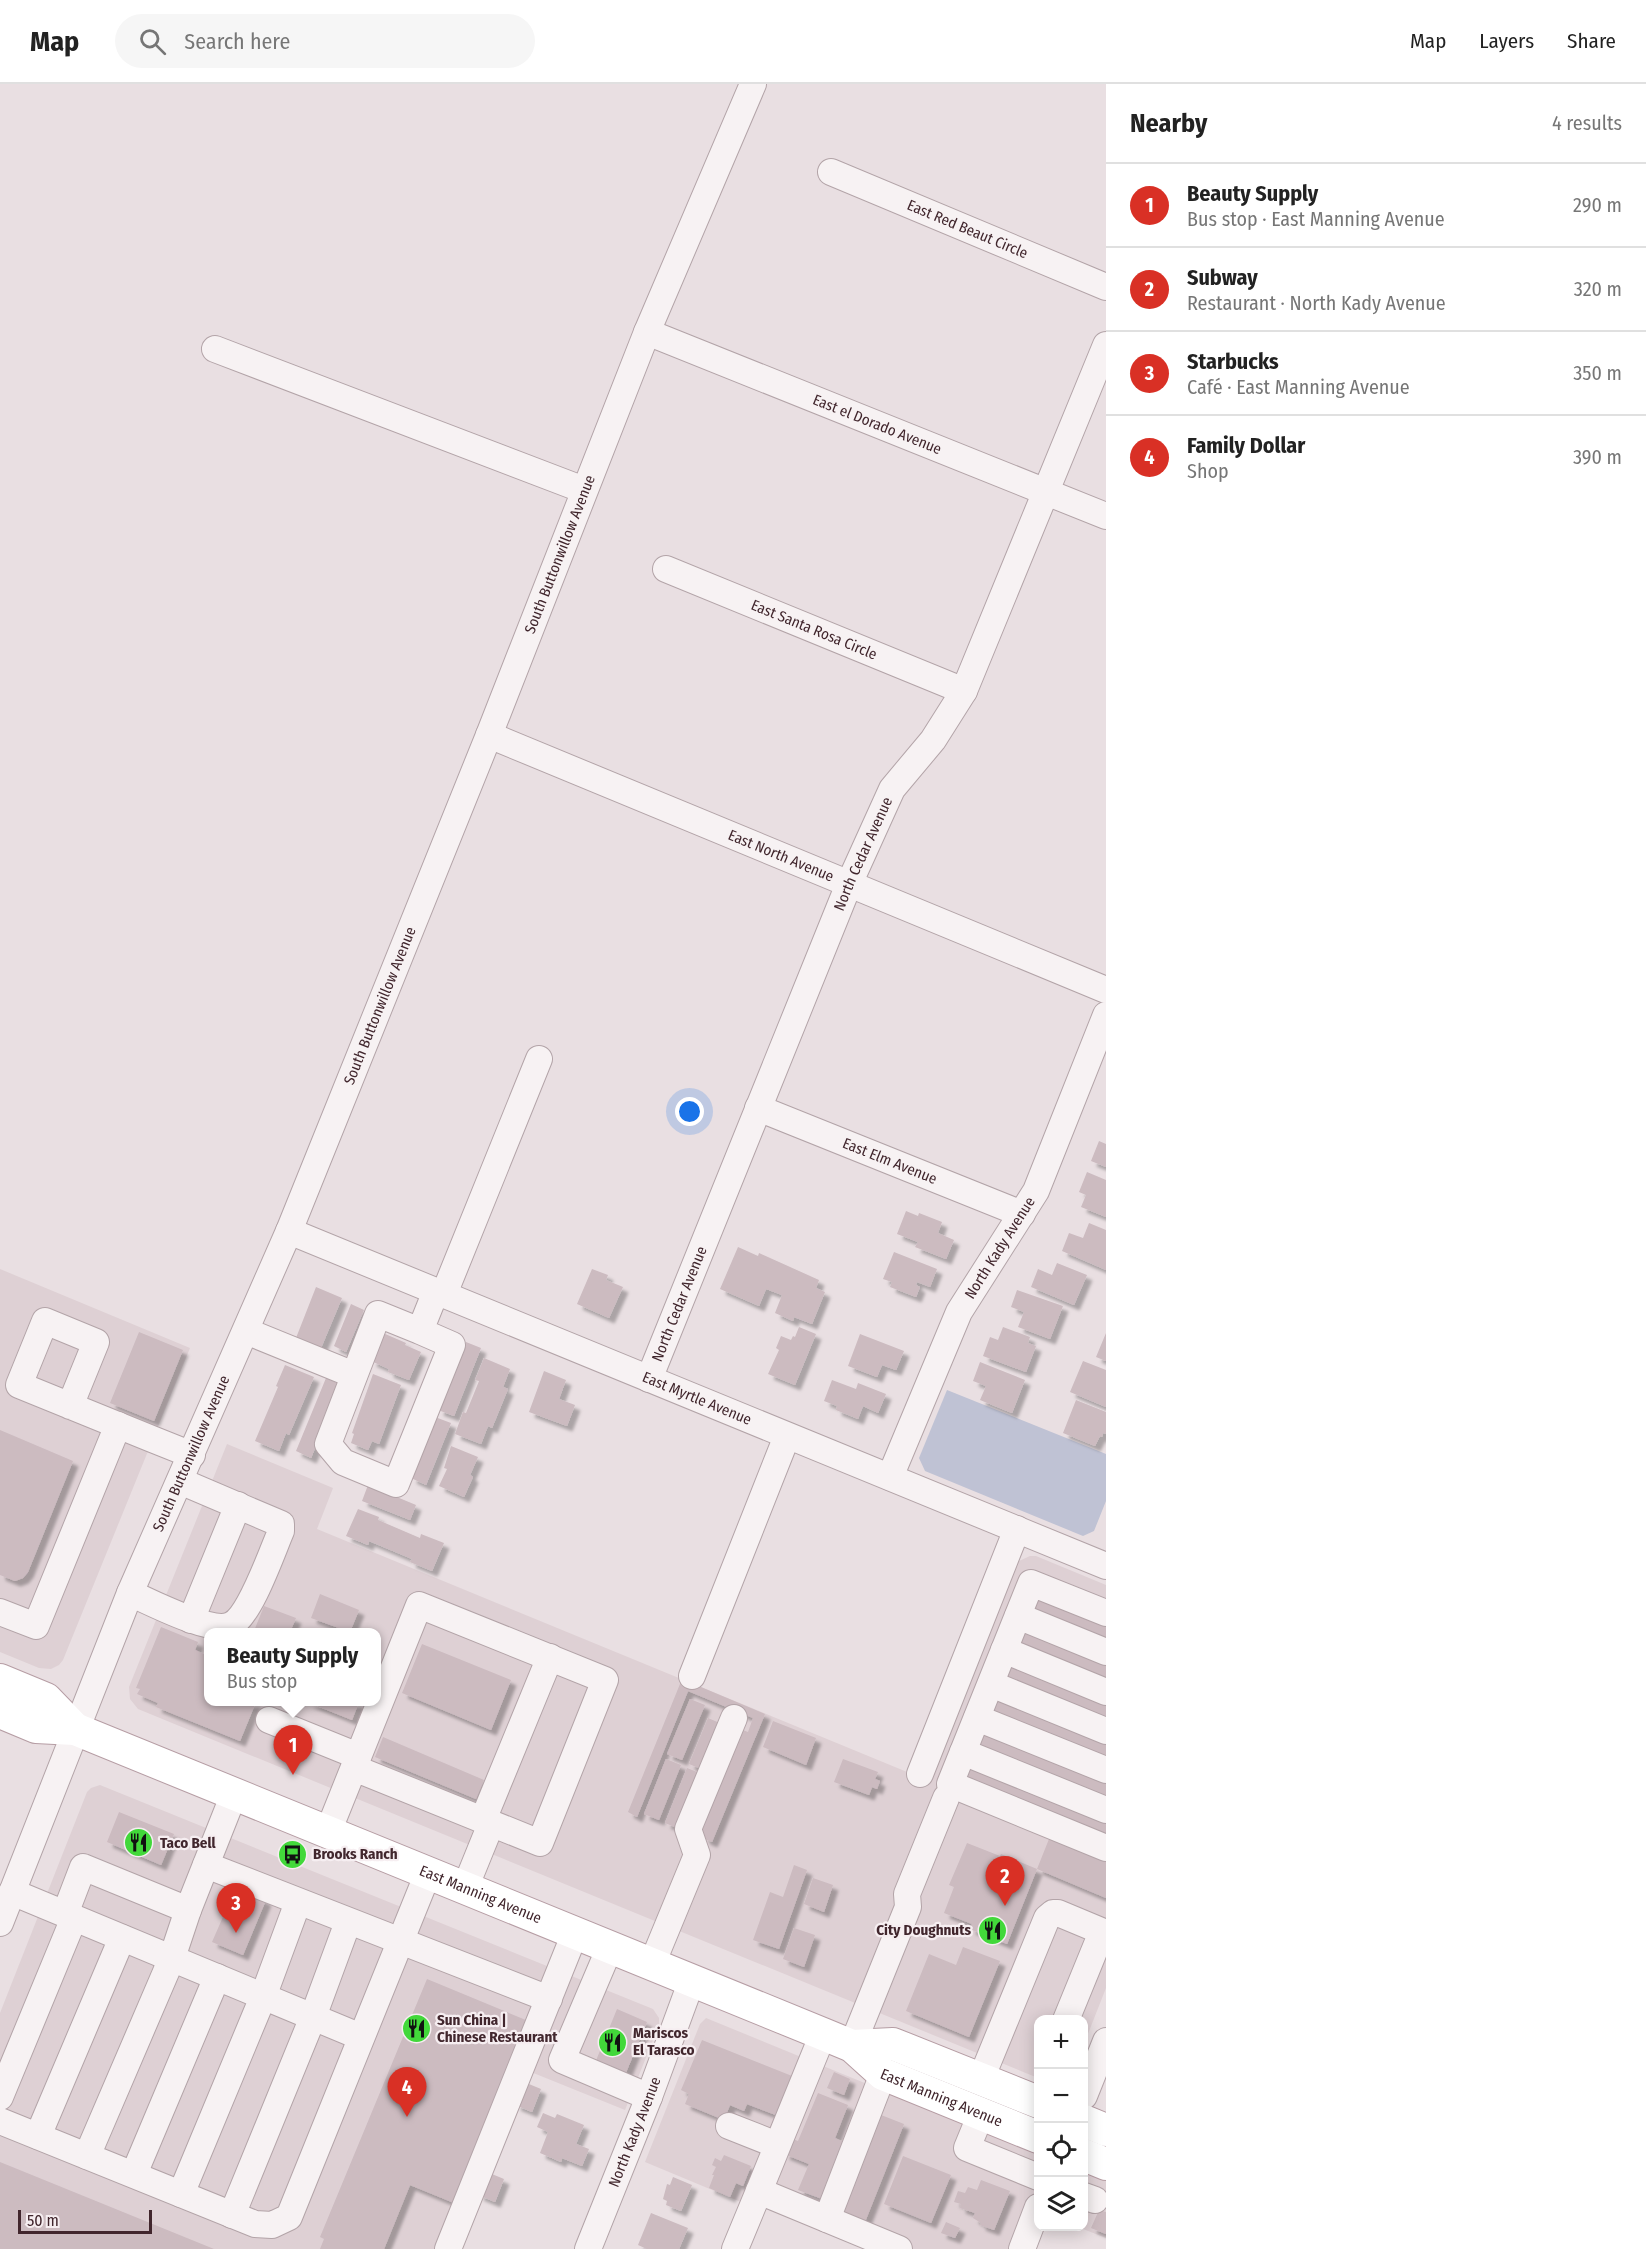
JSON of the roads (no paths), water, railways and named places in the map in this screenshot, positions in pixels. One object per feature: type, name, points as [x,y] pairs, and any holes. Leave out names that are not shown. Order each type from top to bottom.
[{"type":"main road","name":"East Manning Avenue","points":[[0,1680],[46,1699],[75,1729]]},
{"type":"main road","name":"East Manning Avenue","points":[[0,1712],[36,1727],[75,1729],[692,1980],[852,2046],[883,2074],[1034,2135]]},
{"type":"main road","name":"East Manning Avenue","points":[[852,2046],[893,2044],[1034,2100]]},
{"type":"main road","points":[[1088,2123],[1106,2130]]},
{"type":"main road","points":[[1088,2157],[1106,2164]]},
{"type":"street","name":"South Buttonwillow Avenue","points":[[0,1923],[9,1885],[130,1593],[289,1232],[489,735],[647,332],[753,84]]},
{"type":"street","name":"East Red Beaut Circle","points":[[831,172],[1106,287]]},
{"type":"street","name":"East el Dorado Avenue","points":[[647,332],[1106,516]]},
{"type":"street","name":"North Cedar Avenue","points":[[649,1379],[849,884],[892,789],[933,740],[964,691],[1106,345]]},
{"type":"street","points":[[215,349],[584,490]]},
{"type":"street","name":"East Santa Rosa Circle","points":[[666,569],[964,691]]},
{"type":"street","name":"East North Avenue","points":[[489,735],[1106,990]]},
{"type":"street","name":"North Kady Avenue","points":[[890,1477],[958,1312],[1036,1191],[1106,1015]]},
{"type":"street","points":[[420,1331],[440,1293],[539,1059]]},
{"type":"street","name":"East Elm Avenue","points":[[758,1108],[1022,1214]]},
{"type":"street","name":"East Myrtle Avenue","points":[[289,1232],[1017,1529],[1104,1560]]},
{"type":"street","points":[[378,1314],[420,1331],[452,1345],[396,1484],[343,1462],[328,1444],[378,1314]]},
{"type":"street","points":[[246,1331],[354,1374]]},
{"type":"street","points":[[70,1406],[192,1455]]},
{"type":"street","points":[[0,1612],[36,1626],[118,1425]]},
{"type":"street","points":[[692,1676],[788,1436]]},
{"type":"street","points":[[130,1593],[191,1620],[218,1626],[230,1626],[242,1616],[281,1531],[281,1524],[180,1481]]},
{"type":"street","points":[[191,1620],[238,1505]]},
{"type":"street","points":[[920,1774],[1017,1529]]},
{"type":"street","points":[[1106,1613],[1031,1583],[950,1784],[1106,1848]]},
{"type":"street","points":[[269,1720],[487,1822],[540,1843],[605,1680],[419,1605],[381,1700]]},
{"type":"street","points":[[1018,1616],[1106,1652]]},
{"type":"street","points":[[1004,1650],[1106,1692]]},
{"type":"street","points":[[465,1888],[487,1822],[550,1657]]},
{"type":"street","points":[[991,1684],[1106,1731]]},
{"type":"street","points":[[328,1832],[378,1706]]},
{"type":"street","points":[[652,1964],[697,1855],[688,1829],[734,1718]]},
{"type":"street","points":[[977,1718],[1106,1770]]},
{"type":"street","points":[[963,1752],[1106,1810]]},
{"type":"street","points":[[87,2156],[172,1958],[188,1910],[234,1794]]},
{"type":"street","points":[[852,2046],[908,1907],[907,1894],[946,1798]]},
{"type":"street","points":[[206,1865],[549,1999]]},
{"type":"street","points":[[0,2097],[70,1916],[83,1867],[188,1910]]},
{"type":"street","points":[[0,2121],[255,2224],[272,2225],[289,2217],[428,1873]]},
{"type":"street","points":[[9,1885],[70,1916],[361,2037]]},
{"type":"street","points":[[181,2194],[263,1997],[298,1902]]},
{"type":"street","points":[[981,2079],[1047,1918],[1053,1913],[1104,1933],[1068,2015]]},
{"type":"street","points":[[232,2215],[313,2017],[348,1922]]},
{"type":"street","points":[[448,2249],[575,1933]]},
{"type":"street","points":[[38,2136],[122,1938]]},
{"type":"street","points":[[610,1947],[562,2060],[649,2097]]},
{"type":"street","points":[[134,2174],[217,1977]]},
{"type":"street","name":"North Kady Avenue","points":[[588,2249],[649,2097],[692,1980]]},
{"type":"street","points":[[735,2249],[823,2034]]},
{"type":"street","points":[[1088,2084],[1106,2041]]},
{"type":"street","points":[[827,2219],[883,2074]]},
{"type":"street","points":[[981,2114],[968,2148],[1034,2175]]},
{"type":"street","points":[[729,2126],[777,2145]]},
{"type":"street","points":[[759,2191],[899,2249]]},
{"type":"street","points":[[1022,2249],[1034,2218]]},
{"type":"place","name":"Beauty Supply","points":[[293,1775]]},
{"type":"place","name":"Taco Bell","points":[[139,1843]]},
{"type":"place","name":"Brooks Ranch","points":[[292,1854]]},
{"type":"place","name":"Subway","points":[[1005,1906]]},
{"type":"place","name":"City Doughnuts","points":[[992,1930]]},
{"type":"place","name":"Starbucks","points":[[236,1933]]},
{"type":"place","name":"Sun China | Chinese Restaurant","points":[[416,2029]]},
{"type":"place","name":"Mariscos El Tarasco","points":[[612,2042]]},
{"type":"place","name":"Family Dollar","points":[[407,2117]]}]
